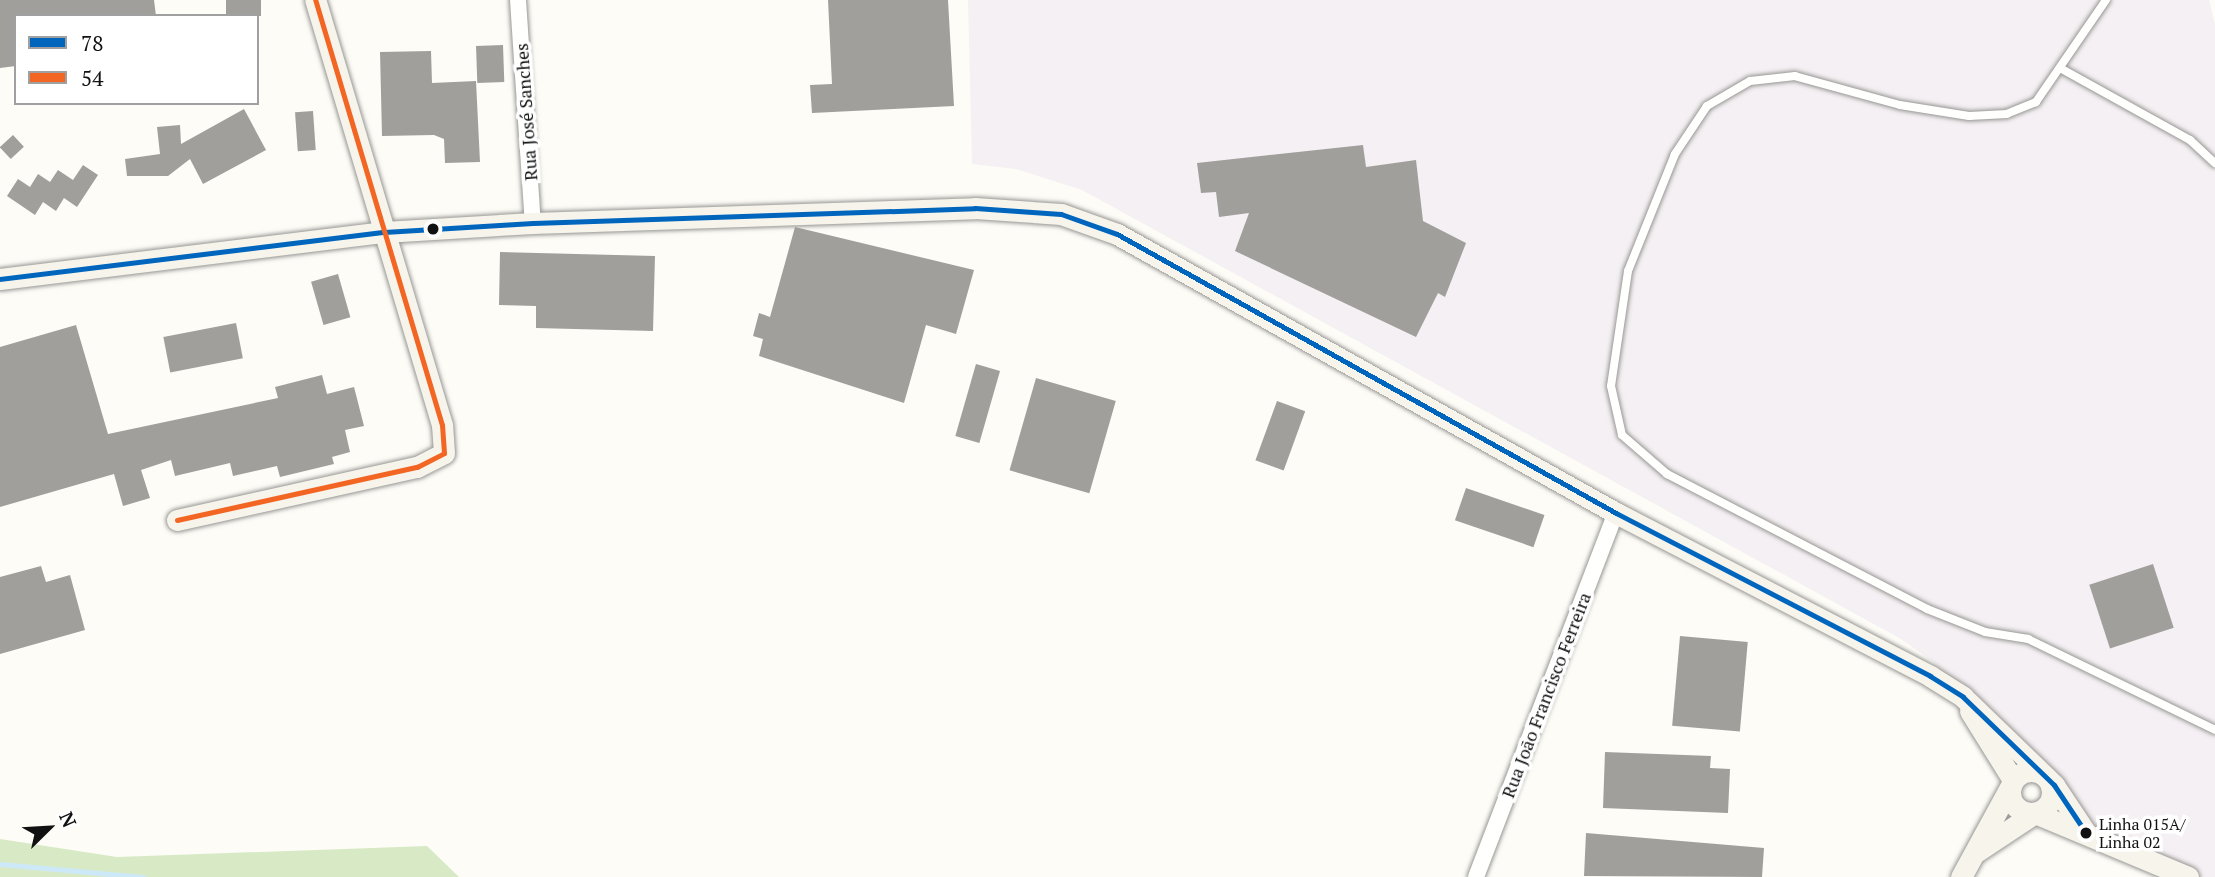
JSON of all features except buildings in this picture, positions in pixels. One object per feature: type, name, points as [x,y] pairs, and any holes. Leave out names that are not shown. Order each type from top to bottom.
[{"type":"street","points":[[177,520],[417,467],[444,453],[442,425],[315,0]]},
{"type":"street","name":"Rua José Sanches","points":[[518,0],[533,223]]},
{"type":"street","points":[[0,279],[384,232],[533,223],[975,208],[1061,214],[1117,234],[1616,513],[1890,652],[1963,696],[2045,776],[2086,834]]},
{"type":"street","name":"Rua João Francisco Ferreira","points":[[1476,877],[1616,513]]},
{"type":"street","points":[[1963,696],[2012,784],[2016,807],[2185,877]]},
{"type":"street","points":[[1961,877],[2012,784],[2025,772],[2045,776]]},
{"type":"street","points":[[1976,852],[2035,813],[2052,794],[2045,776]]},
{"type":"lane","points":[[2106,0],[2036,102],[2007,114],[1969,116],[1900,105],[1795,76],[1750,81],[1707,106],[1675,154],[1628,271],[1611,386],[1622,435],[1667,474],[1927,609],[1984,632],[2028,639],[2215,730]]},
{"type":"lane","points":[[2060,68],[2178,132],[2215,163]]},
{"type":"shaded area","points":[[968,0],[2209,0],[2215,25],[2215,877],[2188,877],[2086,833],[1932,661],[1901,639],[1082,190],[1016,169],[972,164]]},
{"type":"green space","points":[[0,839],[117,857],[427,846],[459,877],[0,877]]},
{"type":"waterway","points":[[0,864],[143,877]]},
{"type":"transit line","name":"54","points":[[177,520],[417,467],[444,453],[442,425],[315,0]]},
{"type":"transit line","name":"78","points":[[0,279],[384,232],[533,223],[975,208],[1061,214],[1117,234],[1616,513],[1930,676],[1963,697],[2054,785],[2086,833]]},
{"type":"place","name":"Linha 015A/ Linha 02","points":[[2086,833]]}]
